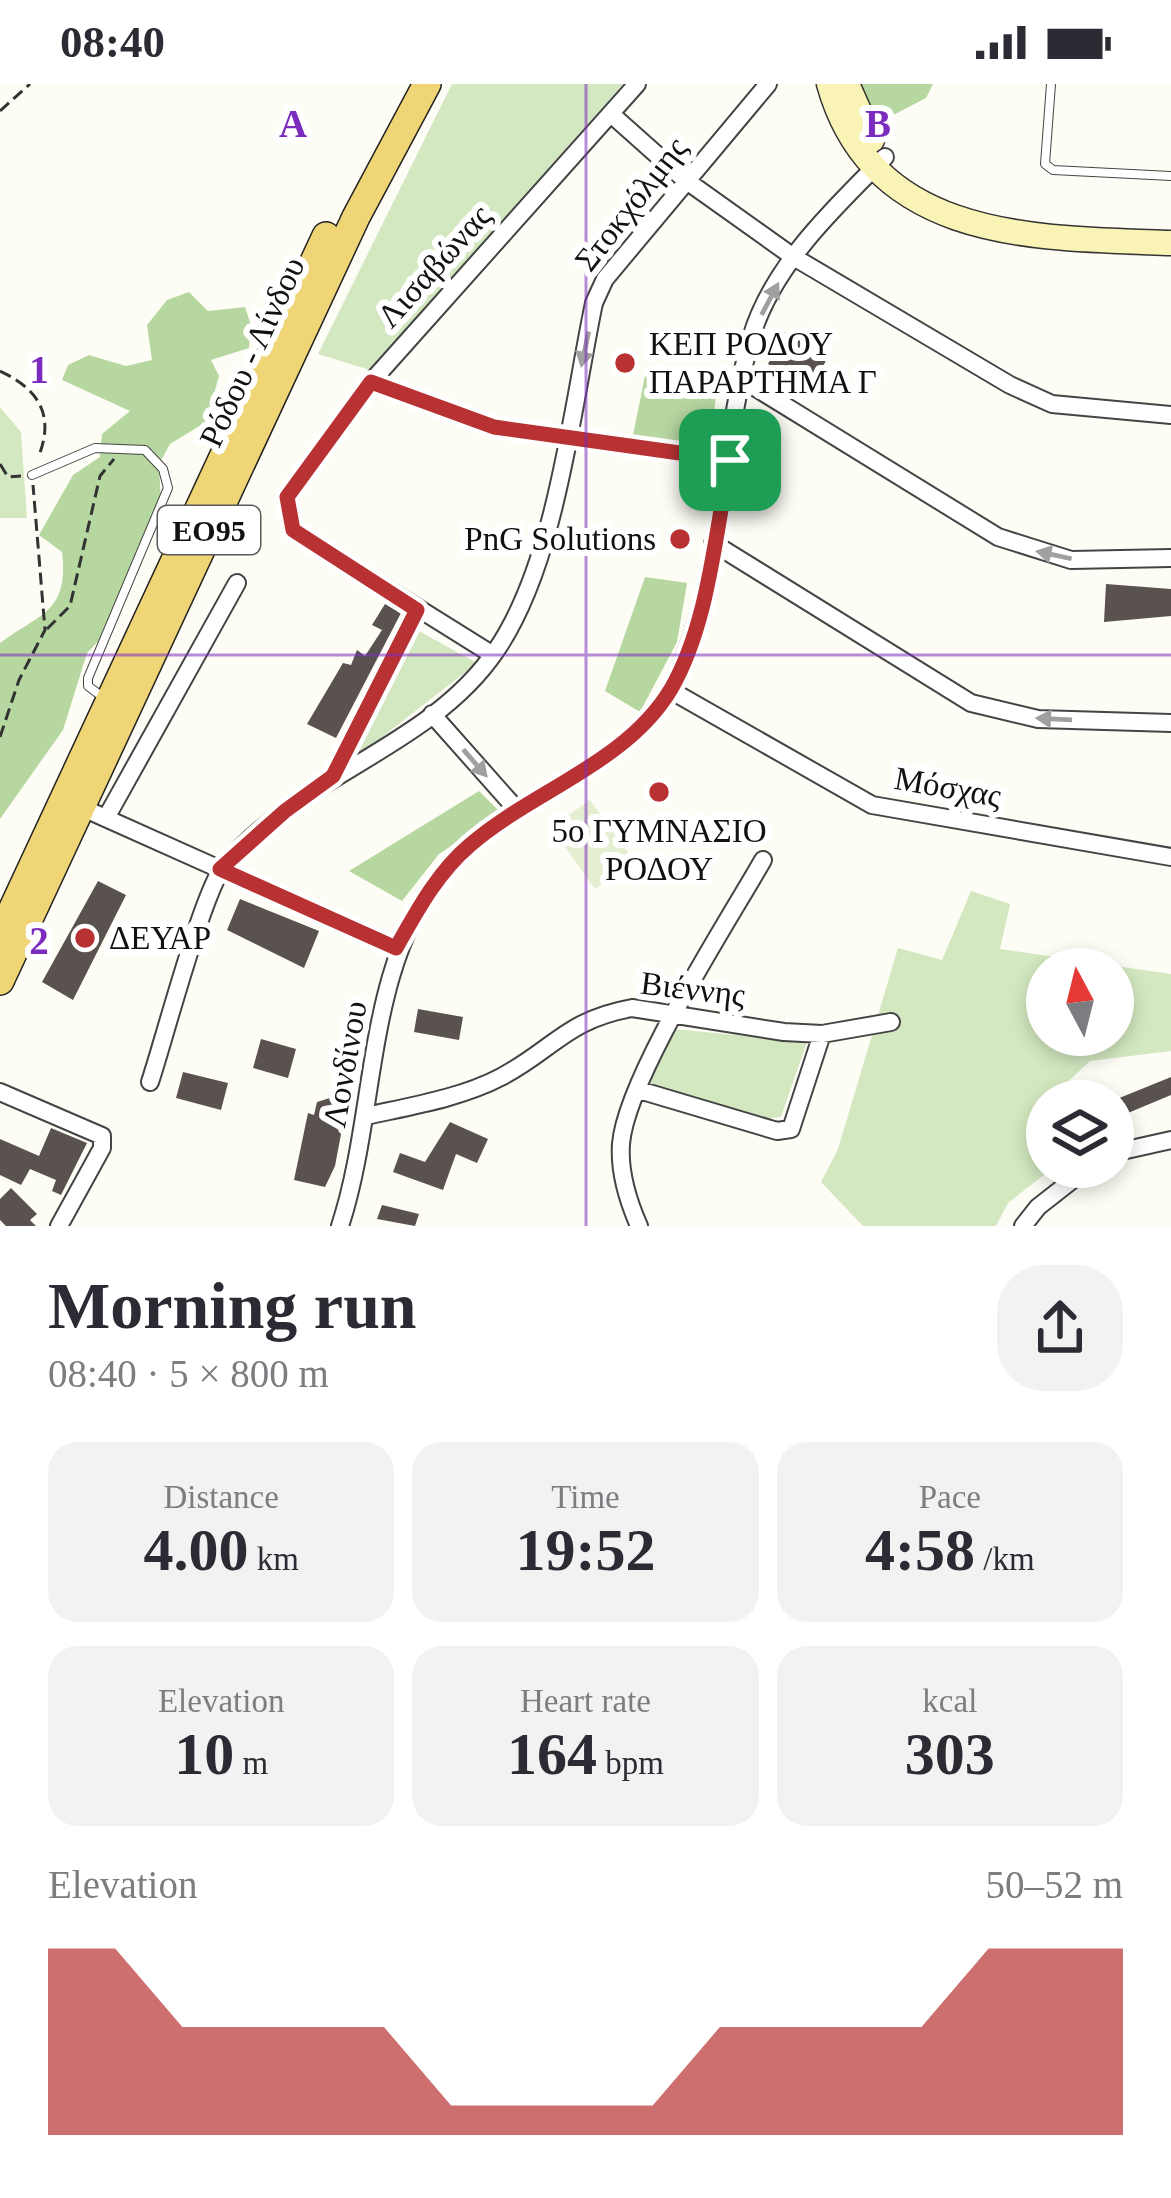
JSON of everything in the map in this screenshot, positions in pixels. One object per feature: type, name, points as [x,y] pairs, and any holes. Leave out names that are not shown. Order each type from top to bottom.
[{"type":"main road","name":"Ρόδου - Λίνδου","points":[[0,936],[340,207],[406,84]]},
{"type":"main road","name":"Ρόδου - Λίνδου","points":[[0,981],[94,813],[335,260],[428,84]]},
{"type":"main road","points":[[830,84],[849,135],[920,203],[968,226],[1171,243]]},
{"type":"main road","points":[[847,84],[880,162],[956,208],[1171,232]]},
{"type":"street","name":"Λισαβώνας","points":[[417,610],[293,530],[287,497],[371,382],[637,84]]},
{"type":"street","name":"Στοκχόλμης","points":[[220,869],[333,776],[460,694],[493,656],[537,566],[594,303],[605,278],[767,84]]},
{"type":"street","points":[[610,114],[684,179],[793,256],[1010,385],[1052,404],[1171,416]]},
{"type":"street","name":"Λονδίνου","points":[[340,1226],[367,1116],[396,948],[445,869],[471,843],[618,745],[670,690],[692,642],[752,334],[793,256],[880,162]]},
{"type":"street","points":[[743,380],[998,538],[1071,560],[1171,558]]},
{"type":"street","points":[[371,382],[494,427],[730,460]]},
{"type":"street","points":[[713,543],[971,703],[1038,719],[1171,723]]},
{"type":"street","points":[[237,584],[94,813],[396,948]]},
{"type":"street","points":[[333,776],[417,610],[493,656]]},
{"type":"street","name":"Μόσχας","points":[[670,690],[872,805],[1171,856]]},
{"type":"street","points":[[432,714],[518,812]]},
{"type":"street","points":[[639,1226],[621,1146],[639,1090],[674,1016],[763,860]]},
{"type":"street","points":[[150,1082],[220,869]]},
{"type":"street","name":"Βιέννης","points":[[367,1116],[498,1078],[578,1022],[632,1008],[822,1034],[891,1022]]},
{"type":"street","points":[[639,1090],[777,1130],[791,1129],[822,1034]]},
{"type":"street","points":[[0,1092],[102,1136],[101,1148],[59,1226]]},
{"type":"street","points":[[1134,1149],[1171,1141]]},
{"type":"street","points":[[1023,1226],[1063,1188]]},
{"type":"lane","points":[[1051,84],[1045,164],[1053,170],[1171,176]]},
{"type":"lane","points":[[32,475],[94,448],[146,450],[163,470],[169,488],[88,678],[88,686],[110,701]]},
{"type":"path","points":[[0,111],[30,84]]},
{"type":"path","points":[[0,371],[31,386],[43,407],[47,435],[32,475],[45,630]]},
{"type":"path","points":[[0,737],[19,680],[45,630],[70,606],[100,476],[124,449]]},
{"type":"path","points":[[0,464],[4,479],[32,475]]},
{"type":"green space","points":[[452,84],[623,84],[370,370],[318,354]]},
{"type":"green space","points":[[853,84],[933,84],[926,98],[870,127]]},
{"type":"green space","points":[[189,292],[208,311],[245,307],[251,325],[249,348],[211,360],[219,376],[206,422],[170,444],[159,464],[161,505],[110,629],[87,653],[63,730],[0,819],[0,643],[39,617],[56,599],[62,552],[39,535],[73,475],[100,457],[102,434],[130,411],[62,380],[68,365],[89,355],[126,366],[152,360],[147,325],[167,300]]},
{"type":"green space","points":[[647,366],[718,378],[710,449],[632,440]]},
{"type":"green space","points":[[0,407],[21,432],[27,518],[0,518]]},
{"type":"green space","points":[[645,577],[687,583],[677,642],[640,712],[605,691]]},
{"type":"green space","points":[[417,630],[477,663],[355,758],[347,751]]},
{"type":"green space","points":[[479,791],[498,810],[495,817],[439,854],[402,901],[349,871]]},
{"type":"green space","points":[[590,800],[634,861],[595,889],[551,827]]},
{"type":"green space","points":[[971,891],[1010,904],[1000,949],[1026,953],[1026,1056],[1130,1056],[1090,1061],[1070,1080],[1026,1080],[1027,1188],[1008,1203],[996,1226],[863,1226],[821,1182],[838,1149],[898,948],[942,960]]},
{"type":"green space","points":[[1134,969],[1171,974],[1171,1051],[1134,1056]]},
{"type":"green space","points":[[674,1029],[807,1042],[781,1117],[765,1119],[646,1085]]},
{"type":"building","points":[[784,332],[829,355],[812,387],[768,364]]},
{"type":"building","points":[[1106,584],[1171,589],[1171,616],[1104,622]]},
{"type":"building","points":[[385,604],[401,613],[336,738],[307,724],[343,663],[351,665],[357,650],[365,656],[382,630],[372,625]]},
{"type":"building","name":"ΔΕΥΑΡ","points":[[98,881],[126,895],[73,1000],[42,982]]},
{"type":"building","points":[[240,899],[319,931],[304,968],[227,930]]},
{"type":"building","points":[[418,1009],[463,1017],[459,1040],[414,1032]]},
{"type":"building","points":[[261,1039],[296,1049],[288,1078],[253,1068]]},
{"type":"building","points":[[183,1072],[228,1083],[221,1110],[176,1098]]},
{"type":"building","points":[[1171,1077],[1171,1095],[1134,1110],[1134,1092]]},
{"type":"building","points":[[349,1092],[335,1166],[325,1187],[294,1180],[308,1113],[314,1115],[317,1102]]},
{"type":"building","points":[[450,1122],[488,1139],[477,1163],[456,1154],[443,1190],[393,1172],[400,1153],[425,1162]]},
{"type":"building","points":[[51,1128],[87,1143],[61,1195],[52,1191],[56,1180],[30,1169],[21,1185],[0,1175],[0,1139],[39,1156]]},
{"type":"building","points":[[11,1188],[37,1214],[30,1220],[36,1226],[6,1226],[0,1220],[0,1199]]},
{"type":"building","points":[[382,1205],[419,1214],[415,1226],[377,1219]]},
{"type":"place","name":"ΚΕΠ ΡΟΔΟΥ ΠΑΡΑΡΤΗΜΑ Γ","points":[[625,363]]},
{"type":"place","name":"PnG Solutions","points":[[680,539]]},
{"type":"place","name":"5ο ΓΥΜΝΑΣΙΟ ΡΟΔΟΥ","points":[[659,792]]},
{"type":"place","name":"ΔΕΥΑΡ","points":[[85,938]]},
{"type":"route","points":[[371,382],[494,427],[730,460],[692,642],[670,690],[618,745],[471,843],[445,869],[396,948],[220,869],[333,776],[417,610],[293,530],[286,514],[287,497],[371,382]]}]
